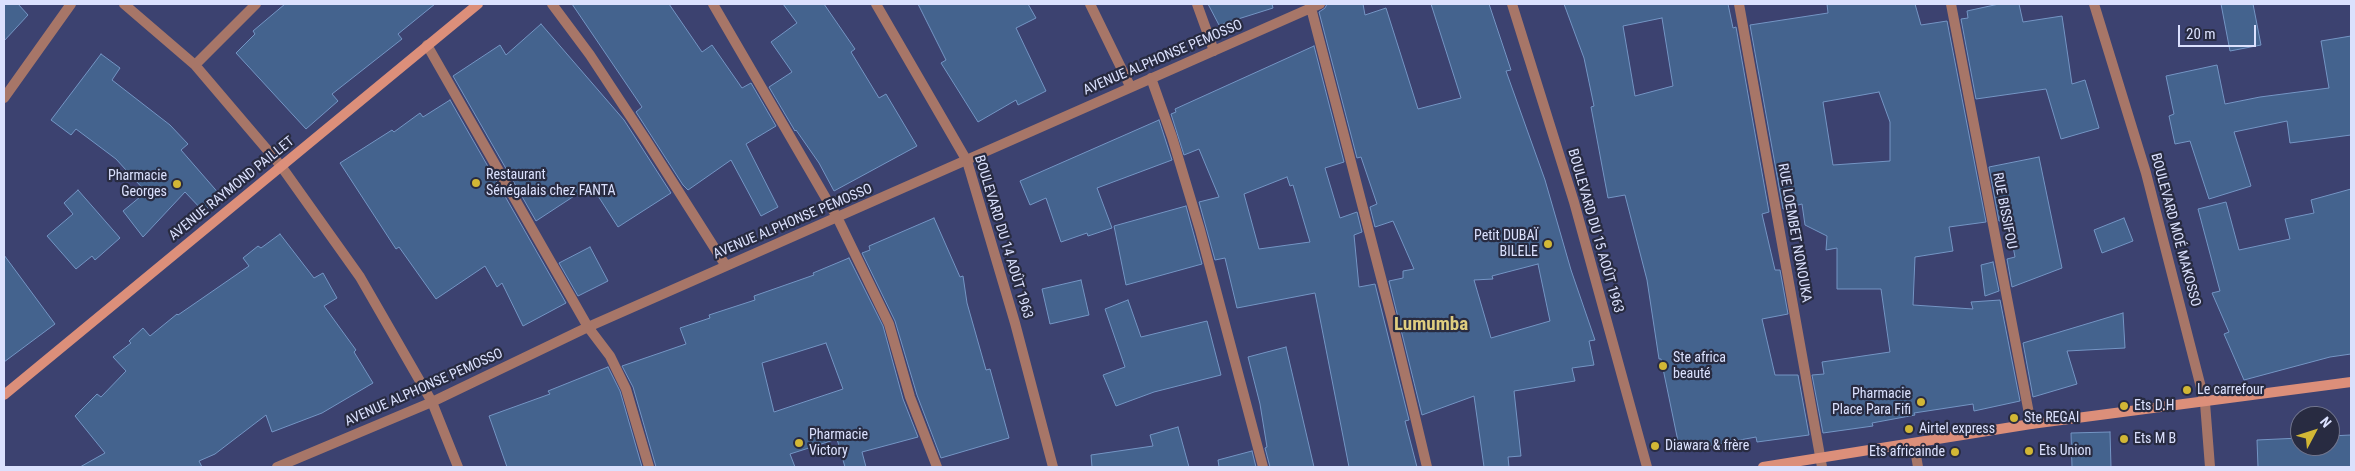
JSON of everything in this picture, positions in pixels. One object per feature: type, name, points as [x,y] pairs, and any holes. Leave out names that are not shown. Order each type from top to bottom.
[{"type":"main road","name":"AVENUE RAYMOND PAILLET","points":[[4,395],[478,4]]},
{"type":"main road","points":[[1763,467],[1822,463],[1914,444],[2031,424],[2206,403],[2351,382]]},
{"type":"street","points":[[4,98],[71,4]]},
{"type":"street","points":[[124,4],[194,65],[281,166],[360,277],[432,402],[458,467]]},
{"type":"street","points":[[194,65],[256,4]]},
{"type":"street","points":[[552,4],[590,55],[726,266]]},
{"type":"street","points":[[713,4],[838,218],[889,324],[910,397],[937,467]]},
{"type":"street","name":"BOULEVARD DU 14 AOÛT 1963","points":[[876,4],[967,160],[1015,323],[1053,467]]},
{"type":"street","points":[[1090,4],[1130,86]]},
{"type":"street","points":[[1197,4],[1214,51]]},
{"type":"street","name":"BOULEVARD DU 15 AOÛT 1963","points":[[1512,4],[1574,202],[1647,467]]},
{"type":"street","name":"RUE LOEMBET NONOUKA","points":[[1739,4],[1822,463]]},
{"type":"street","name":"RUE BISSIFOU","points":[[1951,4],[2031,424]]},
{"type":"street","name":"BOULEVARD MOÉ MAKOSSO","points":[[2094,4],[2146,173],[2206,403],[2210,467]]},
{"type":"street","points":[[1314,5],[1427,467]]},
{"type":"street","name":"AVENUE ALPHONSE PEMOSSO","points":[[278,467],[432,402],[588,327],[838,218],[1314,5]]},
{"type":"street","points":[[427,45],[588,327],[610,356],[626,389],[649,467]]},
{"type":"street","points":[[1151,78],[1172,137],[1200,230],[1263,467]]},
{"type":"street","points":[[1914,444],[1918,467]]},
{"type":"building","points":[[4,4],[18,4],[28,15],[4,41]]},
{"type":"building","points":[[285,4],[435,4],[398,34],[402,39],[332,94],[338,101],[306,129],[236,53],[255,34],[253,31]]},
{"type":"building","points":[[572,4],[669,4],[702,52],[712,45],[742,88],[751,83],[776,126],[746,144],[778,207],[761,216],[731,160],[688,190],[636,112],[642,107]]},
{"type":"building","points":[[783,4],[824,4],[855,49],[851,52],[879,98],[886,94],[917,146],[834,191],[819,163],[795,131],[769,87],[792,72],[771,42],[797,23]]},
{"type":"building","points":[[918,4],[1028,4],[1036,18],[1016,28],[1046,91],[1018,105],[1016,100],[978,122],[941,63],[946,60]]},
{"type":"building","points":[[1208,4],[1272,4],[1273,8],[1219,25]]},
{"type":"building","points":[[1327,4],[1363,4],[1365,15],[1386,8],[1418,109],[1461,98],[1431,4],[1489,4],[1511,70],[1506,71],[1545,180],[1571,270],[1595,340],[1589,341],[1594,365],[1572,368],[1575,381],[1514,391],[1521,456],[1508,457],[1509,467],[1484,467],[1474,396],[1422,415],[1389,281],[1403,278],[1403,271],[1414,269],[1393,221],[1375,227],[1370,207],[1377,204],[1361,157],[1357,158],[1319,12]],"holes":[[[1538,264],[1550,321],[1491,338],[1474,280],[1493,279],[1492,276]]]},
{"type":"building","points":[[1564,4],[1728,4],[1733,28],[1736,27],[1769,212],[1762,214],[1775,270],[1780,270],[1788,314],[1762,319],[1775,375],[1798,375],[1809,435],[1757,442],[1756,437],[1680,451],[1661,359],[1659,359],[1647,280],[1625,195],[1608,198],[1591,107],[1594,106],[1584,58]],"holes":[[[1662,18],[1673,86],[1635,96],[1623,26]]]},
{"type":"building","points":[[1827,4],[1915,4],[1921,25],[1947,21],[1986,222],[1949,227],[1953,251],[1915,257],[1913,305],[1973,309],[1971,302],[2000,300],[2020,401],[1974,411],[1973,404],[1914,413],[1915,415],[1872,423],[1873,426],[1823,433],[1812,375],[1824,374],[1822,362],[1890,352],[1881,289],[1837,289],[1837,248],[1826,250],[1827,236],[1805,225],[1802,204],[1783,209],[1750,25],[1828,13]],"holes":[[[1879,92],[1890,122],[1890,161],[1833,165],[1823,102]]]},
{"type":"building","points":[[1999,4],[2019,4],[2023,22],[2062,16],[2072,84],[2085,80],[2099,128],[2061,139],[2046,89],[1976,99],[1961,19],[1968,18],[1967,11]]},
{"type":"building","points":[[2221,4],[2253,4],[2261,45],[2230,51]]},
{"type":"building","points":[[541,24],[624,120],[671,193],[618,227],[591,185],[536,221],[453,76],[500,45],[506,55]]},
{"type":"building","points":[[2351,36],[2351,135],[2290,143],[2287,121],[2234,132],[2251,186],[2209,199],[2190,141],[2175,144],[2169,116],[2174,114],[2166,76],[2217,65],[2225,104],[2260,97],[2329,88],[2321,41]]},
{"type":"building","points":[[1314,46],[1344,162],[1325,168],[1340,218],[1357,212],[1362,232],[1354,235],[1359,287],[1375,284],[1409,420],[1405,421],[1417,467],[1349,467],[1315,293],[1237,308],[1225,258],[1215,260],[1199,202],[1219,197],[1199,149],[1184,155],[1171,114],[1176,112],[1175,109]],"holes":[[[1287,177],[1290,186],[1293,185],[1310,242],[1259,249],[1244,194]]]},
{"type":"building","points":[[101,54],[120,68],[112,80],[170,125],[188,144],[181,150],[221,196],[203,211],[185,192],[143,237],[123,211],[146,192],[116,159],[76,129],[71,135],[51,120]]},
{"type":"building","points":[[450,100],[566,303],[523,326],[502,283],[497,287],[485,266],[436,299],[399,247],[396,249],[340,163],[392,130],[394,132],[420,113],[423,117]]},
{"type":"building","points":[[1159,120],[1172,160],[1097,188],[1112,228],[1088,236],[1087,233],[1061,242],[1046,198],[1030,205],[1020,181]]},
{"type":"building","points":[[2039,157],[2062,268],[2012,287],[2007,259],[2015,257],[2008,220],[1999,221],[1989,167]]},
{"type":"building","points":[[2351,189],[2351,354],[2330,357],[2244,380],[2224,334],[2229,332],[2212,293],[2220,291],[2198,209],[2226,202],[2239,250],[2290,239],[2285,219],[2314,213],[2311,200]]},
{"type":"building","points":[[78,190],[120,238],[95,260],[92,256],[76,269],[47,236],[73,214],[64,203]]},
{"type":"building","points":[[1186,206],[1202,264],[1126,285],[1114,226]]},
{"type":"building","points":[[934,218],[960,277],[963,276],[967,303],[986,370],[990,369],[1009,438],[941,458],[917,395],[895,321],[862,253],[870,250],[869,246]]},
{"type":"building","points":[[2124,218],[2133,241],[2102,253],[2094,230]]},
{"type":"building","points":[[280,234],[314,278],[323,273],[337,298],[324,306],[356,350],[354,352],[373,383],[322,413],[272,432],[266,415],[215,454],[199,461],[202,467],[80,467],[105,453],[75,416],[97,394],[101,397],[126,371],[113,357],[131,343],[129,341],[143,328],[150,336],[177,314],[249,266],[243,258],[258,246],[261,248]]},
{"type":"building","points":[[590,247],[608,281],[578,296],[559,263]]},
{"type":"building","points":[[4,255],[55,324],[4,362]]},
{"type":"building","points":[[849,258],[883,326],[903,399],[918,437],[862,452],[866,467],[845,467],[837,439],[790,454],[795,467],[656,467],[633,387],[622,366],[686,344],[680,328],[710,318],[709,315],[755,300],[754,296],[814,275],[813,273]],"holes":[[[826,343],[843,389],[774,412],[762,363]]]},
{"type":"building","points":[[1993,262],[1999,291],[1985,296],[1981,265]]},
{"type":"building","points":[[1081,280],[1089,315],[1050,324],[1042,289]]},
{"type":"building","points":[[1128,300],[1141,337],[1207,321],[1221,375],[1154,392],[1116,406],[1103,375],[1125,367],[1105,309]]},
{"type":"building","points":[[2123,313],[2125,348],[2067,351],[2077,384],[2033,397],[2023,343]]},
{"type":"building","points":[[1286,347],[1314,467],[1270,467],[1265,448],[1267,447],[1260,404],[1248,357]]},
{"type":"building","points":[[608,367],[620,391],[642,467],[507,467],[489,416],[550,394],[548,391]]},
{"type":"building","points":[[1178,427],[1189,467],[1092,467],[1091,455],[1153,446],[1150,435]]},
{"type":"building","points":[[2110,432],[2111,467],[2072,467],[2071,433]]},
{"type":"building","points":[[2351,435],[2351,467],[2258,467],[2257,440],[2290,438],[2290,456],[2340,456],[2340,436]]},
{"type":"building","points":[[1252,451],[1256,467],[1219,467],[1218,460]]},
{"type":"place","name":"Restaurant Sénégalais chez FANTA","points":[[476,183]]},
{"type":"place","name":"Pharmacie Georges","points":[[177,184]]},
{"type":"place","name":"Petit DUBAÏ BILELE","points":[[1548,244]]},
{"type":"place","name":"Ste africa beauté","points":[[1663,366]]},
{"type":"place","name":"Le carrefour","points":[[2187,390]]},
{"type":"place","name":"Pharmacie Place Para Fifi","points":[[1921,402]]},
{"type":"place","name":"Ets D.H","points":[[2124,406]]},
{"type":"place","name":"Ste REGAl","points":[[2014,418]]},
{"type":"place","name":"Airtel express","points":[[1909,429]]},
{"type":"place","name":"Ets M B","points":[[2124,439]]},
{"type":"place","name":"Pharmacie Victory","points":[[799,443]]},
{"type":"place","name":"Diawara & frère","points":[[1655,446]]},
{"type":"place","name":"Ets Union","points":[[2029,451]]},
{"type":"place","name":"Ets africainde","points":[[1955,452]]},
{"type":"district","name":"Lumumba","points":[[1431,325]]}]
